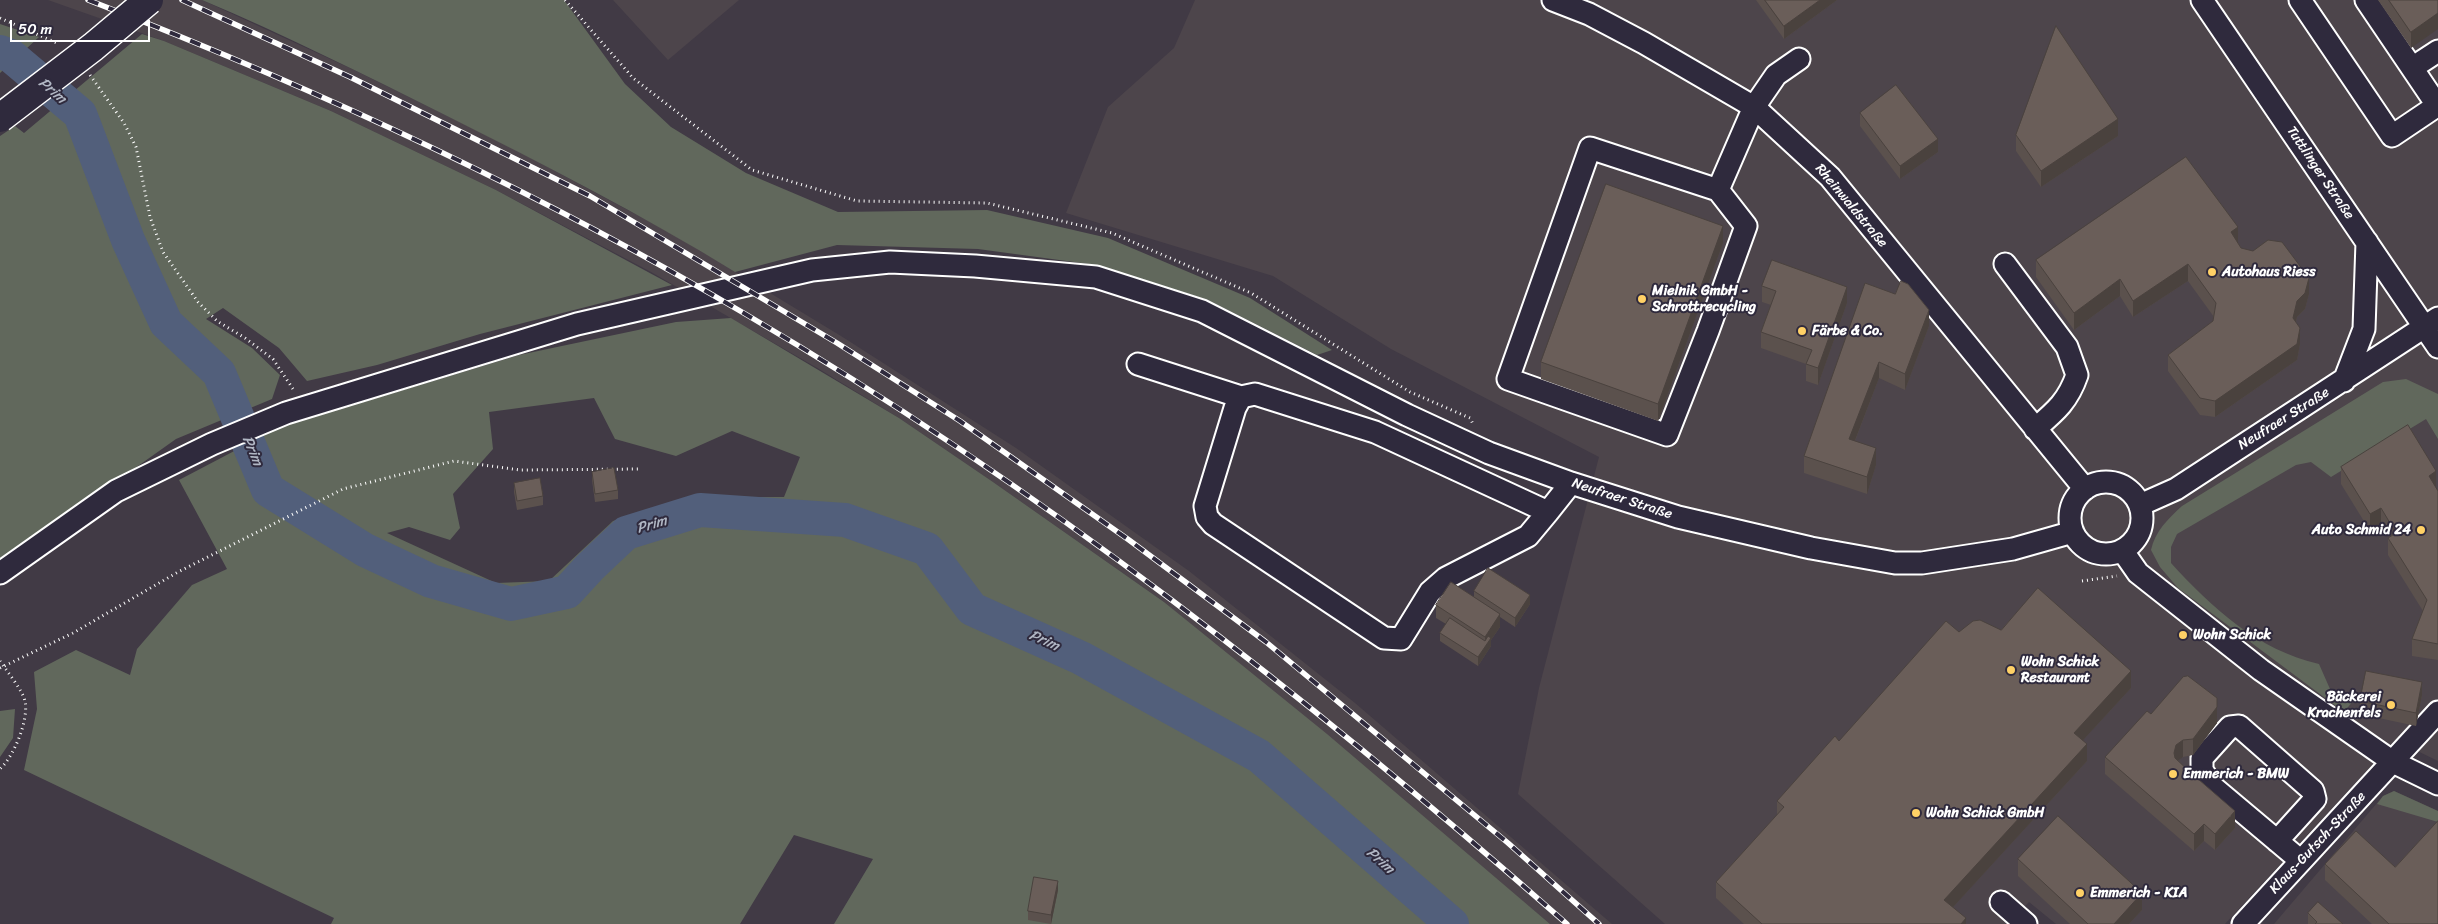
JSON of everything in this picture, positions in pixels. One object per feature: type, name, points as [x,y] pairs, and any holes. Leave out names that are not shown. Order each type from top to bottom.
[{"type":"main road","points":[[0,118],[93,47],[149,0]]},
{"type":"street","name":"Rheinwaldstraße","points":[[1553,0],[1594,7],[1644,43],[1754,106],[1830,177],[2085,489]]},
{"type":"street","name":"Tuttlinger Straße","points":[[2202,0],[2367,242],[2431,322],[2438,347]]},
{"type":"street","points":[[2300,0],[2392,136],[2438,105],[2366,0]]},
{"type":"street","points":[[2412,68],[2438,51]]},
{"type":"street","points":[[1718,190],[1754,106],[1776,75],[1799,59]]},
{"type":"street","points":[[1590,148],[1718,190],[1746,226],[1708,331],[1667,435],[1508,378],[1590,148]]},
{"type":"street","points":[[2344,381],[2364,329],[2367,242]]},
{"type":"street","name":"Neufraer Straße","points":[[0,573],[116,491],[212,444],[295,410],[577,324],[812,270],[880,263],[975,266],[1096,277],[1202,310],[1407,415],[1489,453],[1570,483],[1678,517],[1811,548],[1895,563],[1922,562],[2013,549],[2073,532]]},
{"type":"street","points":[[2005,264],[2067,347],[2077,375],[2071,391],[2061,407],[2035,428]]},
{"type":"street","name":"Neufraer Straße","points":[[2140,505],[2176,489],[2344,381],[2431,322]]},
{"type":"street","points":[[1138,364],[1241,397],[1255,394],[1375,432],[1548,512]]},
{"type":"street","points":[[1241,397],[1235,408],[1205,506],[1207,517],[1213,524],[1384,638],[1401,639],[1430,592],[1446,578],[1528,536],[1570,483]]},
{"type":"street","points":[[2096,483],[2114,483],[2131,492],[2140,505],[2142,516],[2141,528],[2134,540],[2122,550],[2108,554],[2093,551],[2080,543],[2073,532],[2070,519],[2072,507],[2085,489],[2096,483]]},
{"type":"street","points":[[2122,550],[2138,573],[2260,670],[2393,762],[2438,784]]},
{"type":"street","name":"Klaus-Gutsch-Straße","points":[[2243,924],[2438,712]]},
{"type":"street","points":[[2277,841],[2315,799],[2313,791],[2240,726],[2230,727],[2202,758],[2202,770],[2213,787],[2277,841],[2301,861]]},
{"type":"street","points":[[2001,902],[2026,924]]},
{"type":"path","points":[[565,0],[633,78],[752,170],[857,201],[987,203],[1112,233],[1251,293],[1410,392],[1470,418],[1489,453]]},
{"type":"path","points":[[0,18],[61,45]]},
{"type":"path","points":[[85,70],[97,83],[124,123],[136,147],[150,217],[163,252],[198,302],[217,321],[245,338],[273,359],[295,410]]},
{"type":"path","points":[[2,667],[73,633],[178,572],[343,489],[454,461],[520,470],[640,469]]},
{"type":"path","points":[[2082,581],[2138,573]]},
{"type":"path","points":[[0,661],[2,667],[25,700],[23,726],[9,761],[0,769]]},
{"type":"shaded area","points":[[48,0],[202,0],[354,70],[516,150],[676,236],[841,336],[1016,448],[1189,571],[1355,703],[1612,924],[1550,924],[1164,602],[899,418],[819,369],[651,272],[496,190],[331,111],[164,41]]},
{"type":"shaded area","points":[[202,0],[564,0],[625,84],[671,127],[746,173],[838,212],[987,210],[1108,238],[1250,298],[1332,350],[1317,355],[1208,300],[1096,265],[978,249],[837,245],[735,272],[628,210],[518,152],[325,56]]},
{"type":"shaded area","points":[[613,0],[739,0],[668,60]]},
{"type":"shaded area","points":[[1195,0],[2438,0],[2438,761],[2395,740],[2225,924],[2056,924],[2029,902],[2008,924],[1665,924],[1518,794],[1539,688],[1599,457],[1391,349],[1273,276],[1066,213],[1108,107],[1174,48]]},
{"type":"shaded area","points":[[0,24],[39,37],[0,73]]},
{"type":"shaded area","points":[[142,34],[164,41],[331,111],[496,190],[672,285],[480,334],[377,365],[307,381],[279,348],[223,308],[206,319],[252,348],[280,375],[272,399],[176,439],[0,564],[0,136],[15,126],[24,133]]},
{"type":"shaded area","points":[[731,318],[899,418],[993,482],[1164,602],[1327,734],[1550,924],[834,924],[873,859],[794,835],[740,924],[331,924],[334,918],[24,770],[37,709],[34,672],[76,650],[130,675],[137,649],[192,585],[227,569],[179,480],[280,427],[519,355],[676,322]],"holes":[[[594,398],[615,439],[676,456],[732,431],[800,457],[784,497],[698,497],[613,521],[549,581],[496,583],[387,533],[409,527],[450,540],[460,528],[453,494],[493,449],[489,412]]]},
{"type":"shaded area","points":[[2406,379],[2438,394],[2438,439],[2426,419],[2331,477],[2311,462],[2296,465],[2177,534],[2171,547],[2171,563],[2220,611],[2256,638],[2276,649],[2319,664],[2330,689],[2353,701],[2344,712],[2178,588],[2160,567],[2151,550],[2159,531],[2182,506],[2383,382]]},
{"type":"shaded area","points":[[15,709],[13,738],[0,757],[0,711]]},
{"type":"shaded area","points":[[2394,791],[2438,811],[2438,924],[2274,924],[2383,796]]},
{"type":"shaded area","points":[[2394,791],[2438,811],[2438,822],[2377,804],[2383,796]]},
{"type":"building","points":[[1765,0],[1820,0],[1784,26]]},
{"type":"building","points":[[2389,0],[2438,0],[2438,13],[2411,32]]},
{"type":"building","points":[[2056,26],[2118,119],[2041,171],[2016,135]]},
{"type":"building","points":[[1896,85],[1938,139],[1900,166],[1860,113]]},
{"type":"building","points":[[2186,157],[2238,227],[2231,232],[2241,248],[2253,251],[2268,240],[2282,242],[2309,278],[2305,293],[2297,301],[2293,318],[2300,328],[2297,344],[2215,401],[2200,398],[2168,355],[2213,321],[2216,303],[2188,264],[2133,301],[2120,279],[2074,313],[2036,260]]},
{"type":"building","points":[[1606,184],[1723,226],[1658,404],[1541,362]]},
{"type":"building","points":[[1772,260],[1847,287],[1818,368],[1806,364],[1812,350],[1761,332],[1776,291],[1762,286]]},
{"type":"building","points":[[1901,281],[1908,284],[1929,310],[1905,374],[1879,362],[1849,439],[1876,448],[1867,477],[1804,456],[1865,283],[1895,294]]},
{"type":"building","points":[[2408,425],[2436,471],[2429,476],[2438,491],[2438,644],[2412,639],[2427,600],[2388,538],[2396,533],[2381,508],[2370,514],[2341,467]]},
{"type":"building","points":[[614,468],[618,490],[595,494],[592,472]]},
{"type":"building","points":[[540,478],[543,496],[517,501],[514,483]]},
{"type":"building","points":[[1488,568],[1530,595],[1515,618],[1474,591]]},
{"type":"building","points":[[1451,582],[1500,614],[1485,637],[1436,605]]},
{"type":"building","points":[[2038,588],[2131,671],[2074,733],[2087,744],[1944,900],[1966,918],[1961,924],[1762,924],[1716,882],[1784,807],[1777,801],[1835,736],[1839,741],[1946,621],[1959,632],[1973,621],[1980,620],[2001,630]]},
{"type":"building","points":[[1450,618],[1485,641],[1488,636],[1491,638],[1478,657],[1440,633]]},
{"type":"building","points":[[2366,671],[2422,682],[2416,713],[2360,701]]},
{"type":"building","points":[[2188,676],[2217,698],[2217,707],[2193,739],[2183,740],[2176,745],[2174,753],[2175,758],[2235,811],[2215,834],[2204,824],[2194,834],[2105,757],[2147,711],[2151,714],[2183,677]]},
{"type":"building","points":[[2058,816],[2142,893],[2114,924],[2088,924],[2018,859]]},
{"type":"building","points":[[2438,821],[2438,924],[2389,924],[2325,864],[2356,831],[2395,867]]},
{"type":"building","points":[[1034,877],[1058,881],[1051,915],[1028,911]]},
{"type":"building","points":[[2318,902],[2343,924],[2315,924],[2317,922],[2308,913]]},
{"type":"waterway","name":"Prim","points":[[0,52],[11,56],[80,114],[128,240],[166,323],[219,373],[268,490],[365,550],[431,581],[511,604],[567,592],[626,533],[700,510],[845,520],[927,549],[972,609],[1081,658],[1259,756],[1452,924]]},
{"type":"railway","points":[[88,0],[258,69],[424,144],[506,184],[668,269],[856,382],[964,452],[1069,524],[1172,600],[1372,758],[1567,924]]},
{"type":"railway","points":[[182,0],[350,77],[590,196],[837,343],[960,421],[1129,540],[1266,642],[1508,843],[1599,924]]},
{"type":"place","name":"Autohaus Riess","points":[[2212,272]]},
{"type":"place","name":"Mielnik GmbH - Schrottrecycling","points":[[1642,299]]},
{"type":"place","name":"Färbe & Co.","points":[[1802,331]]},
{"type":"place","name":"Auto Schmid 24","points":[[2421,530]]},
{"type":"place","name":"Wohn Schick","points":[[2183,635]]},
{"type":"place","name":"Wohn Schick Restaurant","points":[[2011,670]]},
{"type":"place","name":"Bäckerei Krachenfels","points":[[2391,705]]},
{"type":"place","name":"Emmerich - BMW","points":[[2173,774]]},
{"type":"place","name":"Wohn Schick GmbH","points":[[1916,813]]},
{"type":"place","name":"Emmerich - KIA","points":[[2080,893]]}]
